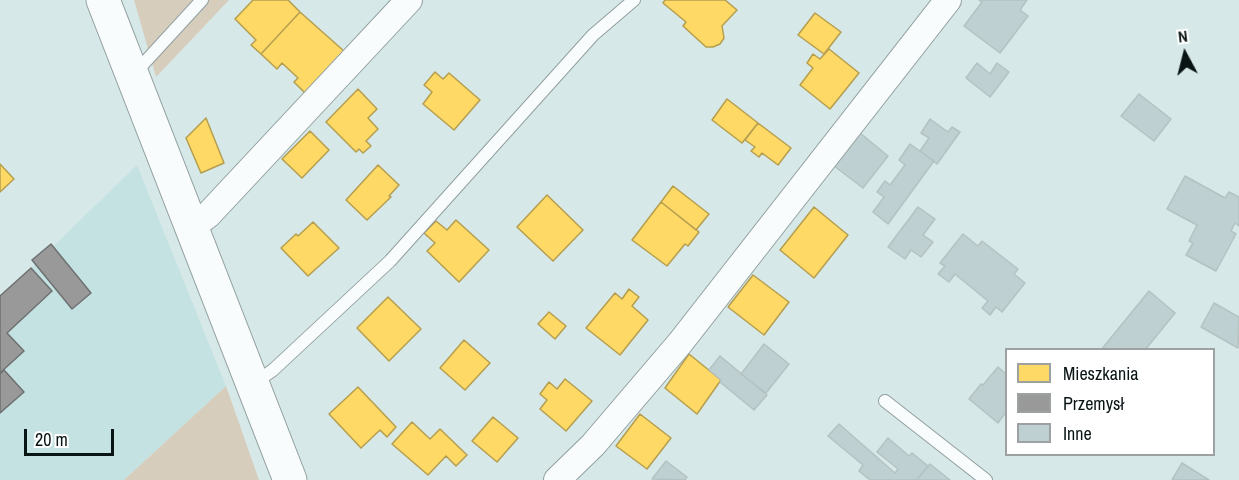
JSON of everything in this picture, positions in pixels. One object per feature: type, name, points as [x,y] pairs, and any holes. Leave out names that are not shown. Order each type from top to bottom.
[{"type":"street","points":[[103,0],[290,480]]},
{"type":"street","points":[[191,228],[208,215],[410,0]]},
{"type":"street","points":[[557,480],[593,446],[680,343],[948,0]]},
{"type":"lane","points":[[132,76],[202,0]]},
{"type":"lane","points":[[253,384],[273,370],[390,261],[593,35],[634,0]]},
{"type":"lane","points":[[885,400],[986,480]]},
{"type":"shaded area","points":[[134,0],[229,0],[156,77]]},
{"type":"shaded area","points":[[137,165],[226,386],[124,480],[0,480],[0,298]]},
{"type":"shaded area","points":[[226,386],[259,480],[124,480]]},
{"type":"building: Mieszkania","points":[[253,0],[288,0],[300,12],[261,54],[251,45],[256,40],[235,19]]},
{"type":"building: Mieszkania","points":[[665,0],[725,0],[737,10],[722,26],[724,38],[720,44],[706,47],[683,26],[686,22],[663,3]]},
{"type":"building: Mieszkania","points":[[300,12],[345,52],[306,94],[294,82],[298,78],[282,63],[277,69],[261,54]]},
{"type":"building: Mieszkania","points":[[815,13],[841,32],[824,54],[798,35]]},
{"type":"building: Mieszkania","points":[[829,49],[859,73],[830,109],[800,85],[813,68],[807,63],[813,54],[820,59]]},
{"type":"building: Mieszkania","points":[[435,72],[443,79],[449,73],[480,100],[454,130],[423,104],[432,92],[424,85]]},
{"type":"building: Mieszkania","points":[[358,89],[377,109],[368,118],[378,129],[366,141],[371,146],[363,153],[359,149],[356,152],[326,122]]},
{"type":"building: Mieszkania","points":[[727,99],[758,123],[742,143],[712,120]]},
{"type":"building: Mieszkania","points":[[206,118],[224,163],[201,173],[186,138]]},
{"type":"building: Mieszkania","points":[[758,123],[791,148],[778,165],[762,153],[759,157],[751,151],[755,147],[745,140]]},
{"type":"building: Mieszkania","points":[[310,131],[329,150],[302,178],[282,159]]},
{"type":"building: Mieszkania","points":[[0,164],[14,179],[0,192]]},
{"type":"building: Mieszkania","points":[[378,165],[399,185],[389,196],[391,197],[367,220],[346,200]]},
{"type":"building: Mieszkania","points":[[673,186],[709,214],[696,230],[661,202]]},
{"type":"building: Mieszkania","points":[[547,195],[583,230],[553,261],[517,227]]},
{"type":"building: Mieszkania","points":[[661,202],[699,232],[688,246],[685,244],[667,266],[632,240]]},
{"type":"building: Mieszkania","points":[[814,207],[848,235],[814,278],[780,250]]},
{"type":"building: Mieszkania","points":[[456,220],[489,250],[459,282],[427,251],[435,243],[424,233],[436,221],[447,230]]},
{"type":"building: Mieszkania","points":[[313,222],[339,248],[308,276],[281,248]]},
{"type":"building: Mieszkania","points":[[753,275],[789,302],[764,335],[728,307]]},
{"type":"building: Mieszkania","points":[[629,289],[639,297],[632,306],[648,320],[620,355],[586,328],[615,293],[622,299]]},
{"type":"building: Mieszkania","points":[[388,297],[421,329],[389,361],[357,328]]},
{"type":"building: Mieszkania","points":[[549,312],[566,326],[555,339],[538,324]]},
{"type":"building: Mieszkania","points":[[464,340],[490,363],[465,390],[440,368]]},
{"type":"building: Mieszkania","points":[[689,354],[721,380],[697,414],[665,388]]},
{"type":"building: Mieszkania","points":[[565,379],[592,401],[566,431],[540,409],[547,400],[540,394],[549,382],[557,389]]},
{"type":"building: Mieszkania","points":[[358,387],[396,427],[387,437],[380,430],[361,448],[329,414]]},
{"type":"building: Mieszkania","points":[[640,414],[671,438],[647,469],[616,446]]},
{"type":"building: Mieszkania","points":[[493,417],[518,438],[497,462],[472,441]]},
{"type":"building: Mieszkania","points":[[412,422],[430,439],[440,429],[467,455],[456,466],[446,456],[428,475],[392,444]]},
{"type":"building: Przemysł","points":[[51,244],[91,293],[72,309],[32,260]]},
{"type":"building: Przemysł","points":[[31,268],[52,291],[7,333],[24,351],[0,373],[0,296]]},
{"type":"building: Przemysł","points":[[4,370],[24,392],[0,413],[0,374]]},
{"type":"building: Inne","points":[[979,0],[1027,0],[1020,10],[1028,16],[1000,53],[964,26],[982,2]]},
{"type":"building: Inne","points":[[977,63],[990,74],[997,63],[1009,72],[990,97],[966,78]]},
{"type":"building: Inne","points":[[1139,94],[1171,119],[1154,141],[1121,116]]},
{"type":"building: Inne","points":[[930,119],[948,132],[952,127],[960,132],[937,164],[920,151],[929,138],[921,133]]},
{"type":"building: Inne","points":[[860,133],[888,156],[863,188],[834,166]]},
{"type":"building: Inne","points":[[910,144],[934,161],[888,224],[873,212],[884,197],[877,192],[885,181],[890,185],[905,165],[899,160]]},
{"type":"building: Inne","points":[[1185,176],[1225,198],[1229,192],[1239,197],[1239,226],[1235,223],[1231,231],[1236,234],[1216,271],[1186,255],[1193,243],[1189,241],[1197,225],[1167,209]]},
{"type":"building: Inne","points":[[918,207],[935,219],[923,235],[933,242],[921,257],[911,250],[905,259],[888,247]]},
{"type":"building: Inne","points":[[963,234],[978,246],[982,241],[1018,269],[1014,274],[1025,283],[1002,312],[996,307],[990,315],[982,308],[988,301],[955,274],[949,282],[938,274],[945,266],[940,263]]},
{"type":"building: Inne","points":[[1149,291],[1175,313],[1147,348],[1103,348]]},
{"type":"building: Inne","points":[[1214,303],[1239,317],[1238,348],[1201,327]]},
{"type":"building: Inne","points":[[764,344],[789,364],[766,393],[741,374]]},
{"type":"building: Inne","points":[[720,356],[767,395],[754,410],[709,370]]},
{"type":"building: Inne","points":[[998,367],[1005,373],[1005,413],[998,423],[969,399],[981,384],[983,385]]},
{"type":"building: Inne","points":[[839,424],[895,473],[898,469],[877,452],[888,438],[909,456],[912,453],[928,466],[917,480],[870,480],[859,471],[863,465],[828,436]]},
{"type":"building: Inne","points":[[666,461],[687,477],[685,480],[652,479]]},
{"type":"building: Inne","points":[[1182,463],[1209,480],[1172,480]]},
{"type":"building: Inne","points":[[930,464],[950,480],[917,480]]}]
